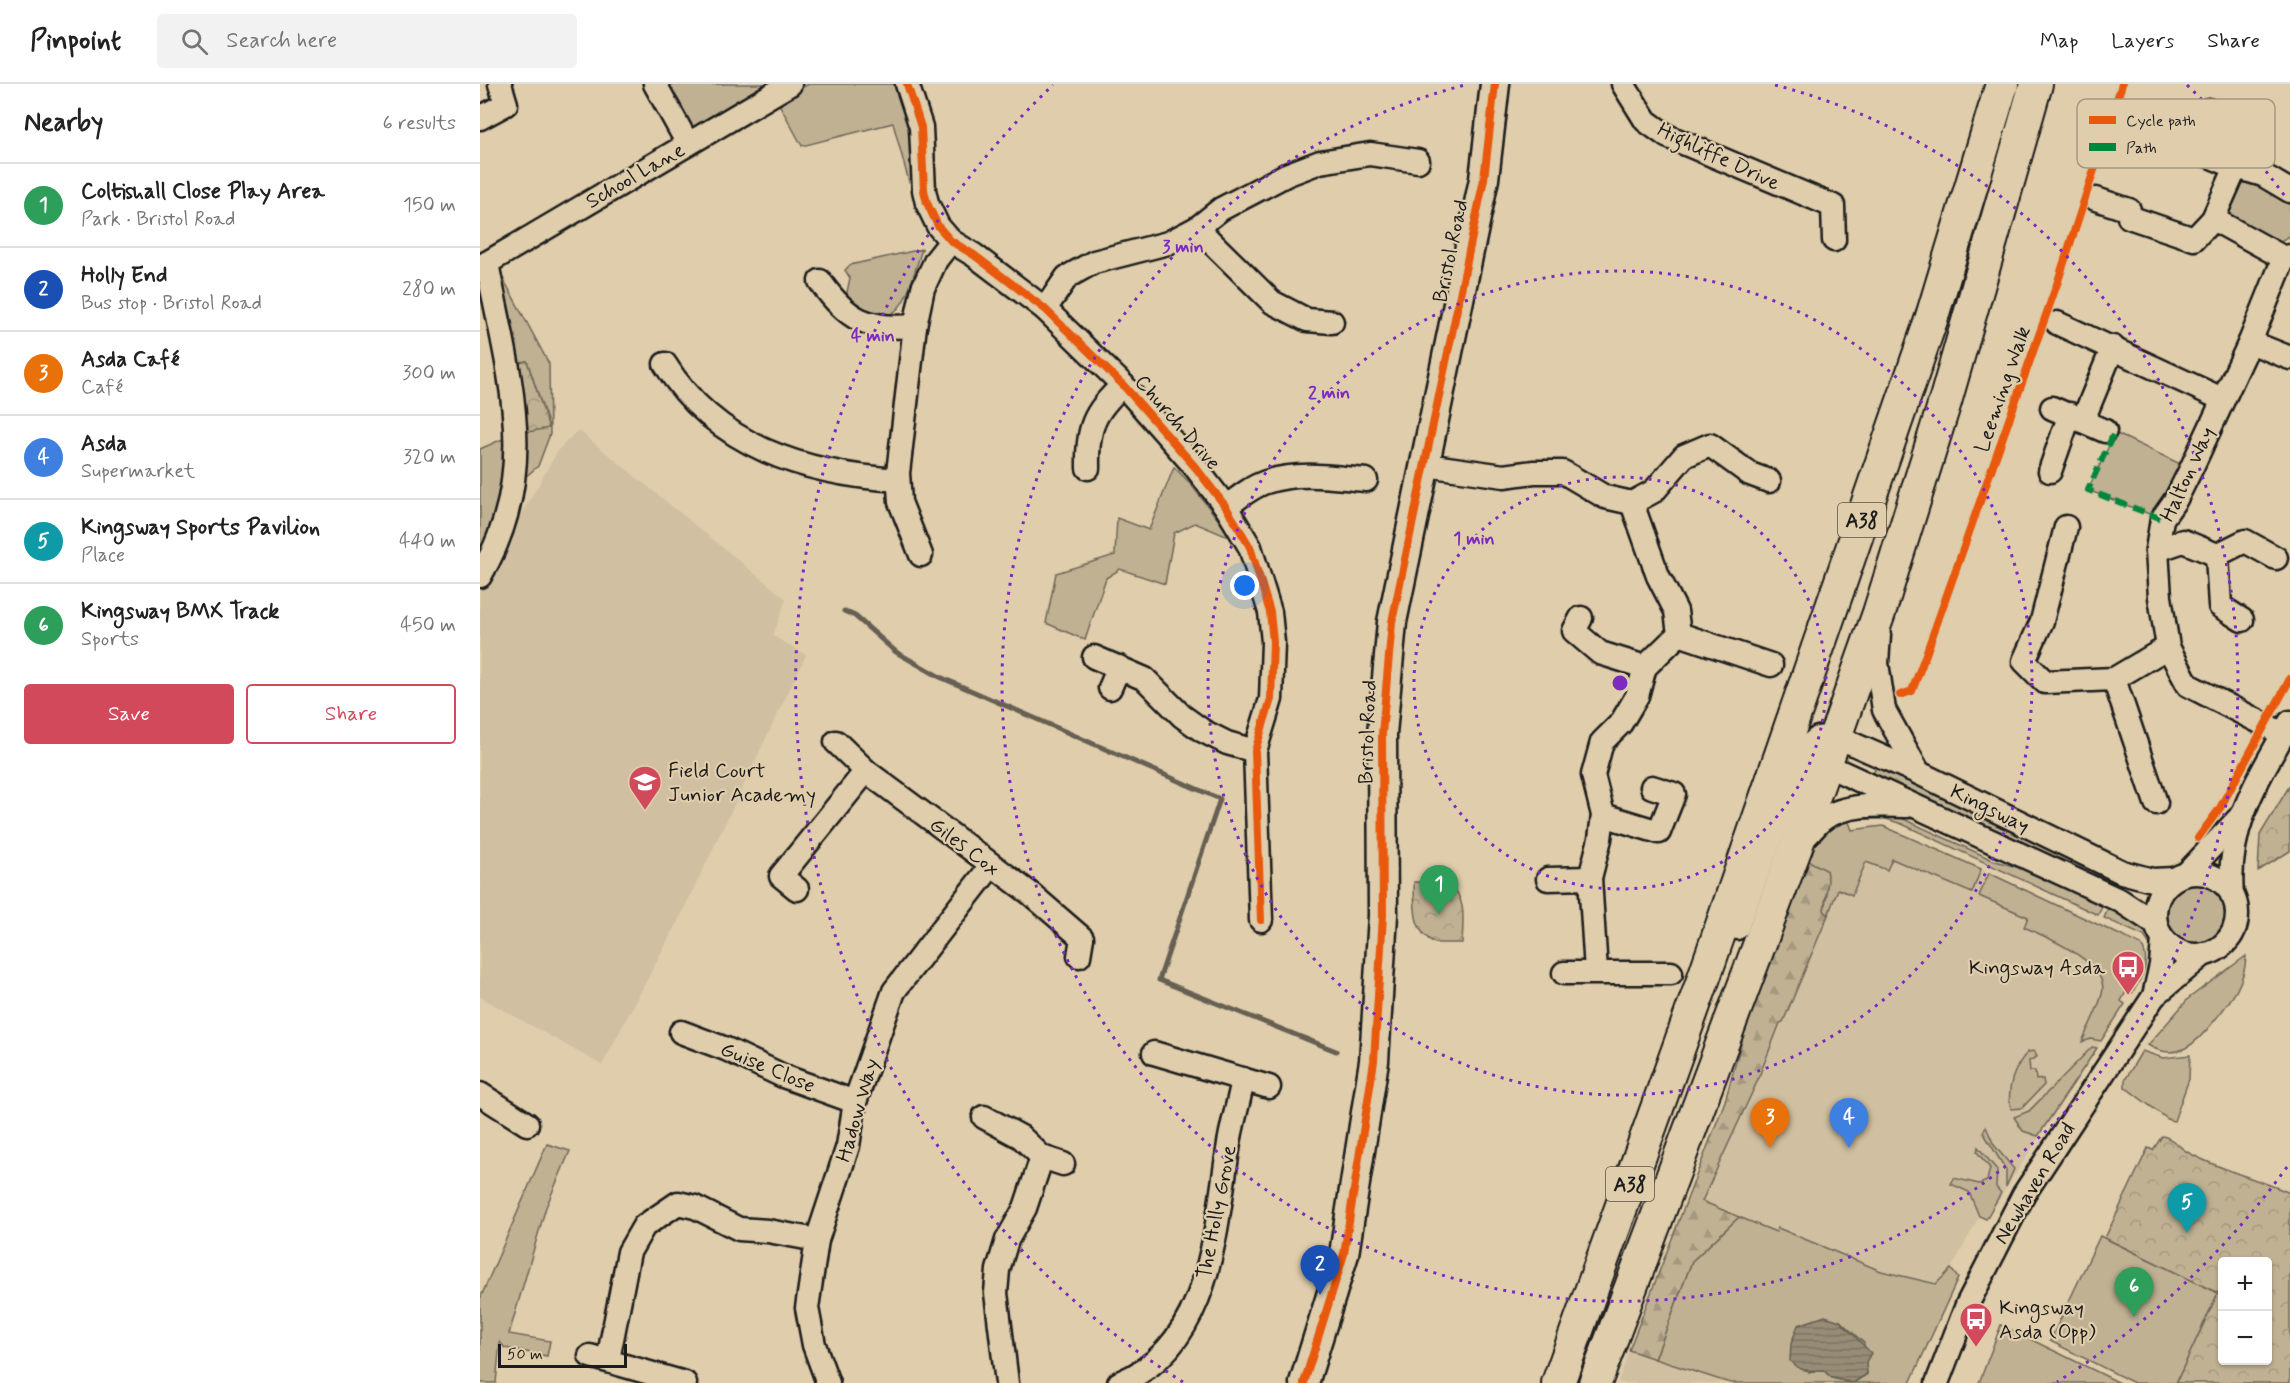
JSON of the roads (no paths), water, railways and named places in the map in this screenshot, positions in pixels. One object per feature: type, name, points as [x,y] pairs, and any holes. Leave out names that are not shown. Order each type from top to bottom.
[{"type":"highway","name":"A38","points":[[1558,1383],[1701,986],[1931,320],[2002,84]]},
{"type":"highway","name":"A38","points":[[1595,1383],[1796,847],[1823,749],[1879,613],[1946,402],[2036,84]]},
{"type":"main road","name":"Bristol Road","points":[[1304,1383],[1344,1254],[1368,1108],[1382,957],[1382,734],[1386,684],[1398,590],[1426,465],[1484,179],[1495,84]]},
{"type":"street","points":[[480,118],[506,105],[500,84]]},
{"type":"street","points":[[655,84],[688,144]]},
{"type":"street","name":"School Lane","points":[[484,265],[790,84]]},
{"type":"street","name":"Church Drive","points":[[907,84],[921,127],[927,203],[935,221],[951,241],[1045,309],[1123,385],[1196,468],[1226,507],[1250,548],[1270,612],[1274,674],[1271,699],[1255,751],[1261,920]]},
{"type":"street","name":"Highliffe Drive","points":[[1623,84],[1646,121],[1667,136],[1837,202],[1834,240]]},
{"type":"street","points":[[1045,309],[1067,278],[1094,262],[1168,243],[1197,228],[1221,209],[1252,192],[1320,162],[1370,154],[1418,161]]},
{"type":"street","points":[[2096,199],[2129,210],[2129,217],[2193,239],[2213,219],[2236,168],[2263,176],[2290,191]]},
{"type":"street","points":[[2213,219],[2287,257]]},
{"type":"street","points":[[1197,228],[1272,302],[1307,320],[1332,322]]},
{"type":"street","points":[[921,555],[900,502],[898,480],[915,326],[923,288],[936,260],[951,241]]},
{"type":"street","name":"Halton Way","points":[[2287,257],[2250,342],[2176,499],[2162,519],[2157,550],[2160,597],[2168,647],[2188,685],[2287,728]]},
{"type":"street","points":[[480,576],[503,530],[515,485],[516,441],[511,386],[484,265]]},
{"type":"street","points":[[820,281],[837,305],[852,317],[873,326],[893,328],[915,326]]},
{"type":"street","name":"Halton Way","points":[[2057,323],[2114,347],[2222,399]]},
{"type":"street","points":[[2250,342],[2290,358]]},
{"type":"street","points":[[2050,471],[2068,414],[2114,347]]},
{"type":"street","points":[[665,364],[678,386],[743,441],[814,469],[852,477],[898,480]]},
{"type":"street","name":"Church Drive","points":[[1088,468],[1091,425],[1101,407],[1123,385]]},
{"type":"street","points":[[2068,414],[2106,431]]},
{"type":"street","points":[[1426,465],[1504,476],[1563,472],[1605,497],[1632,503],[1654,491],[1684,456],[1710,445],[1750,474],[1769,481]]},
{"type":"street","points":[[1226,507],[1250,489],[1281,478],[1315,476],[1366,480]]},
{"type":"street","points":[[1632,503],[1658,576],[1676,611],[1679,634]]},
{"type":"street","points":[[2066,527],[2042,621],[2024,661],[2045,682],[2114,679],[2168,647]]},
{"type":"street","name":"Halton Way","points":[[2157,550],[2183,541],[2217,555]]},
{"type":"street","points":[[2242,620],[2220,606],[2217,555],[2246,542],[2276,558]]},
{"type":"street","points":[[1879,613],[1877,663],[1884,710],[1919,773]]},
{"type":"street","points":[[1581,618],[1574,631],[1600,653],[1645,667]]},
{"type":"street","points":[[1679,634],[1771,664]]},
{"type":"street","points":[[1596,971],[1590,878],[1603,816],[1593,775],[1602,742],[1621,723],[1637,696],[1645,667],[1679,634]]},
{"type":"street","points":[[1094,657],[1145,679],[1182,716],[1203,731],[1227,743],[1255,751]]},
{"type":"street","points":[[1110,688],[1119,667]]},
{"type":"street","points":[[2114,679],[2156,803]]},
{"type":"street","points":[[1701,986],[1732,940],[1801,759],[1823,749],[1792,719]]},
{"type":"street","points":[[2240,817],[2157,898],[2159,931],[2182,952],[2204,954],[2216,950],[2233,931],[2237,919],[2232,894],[2231,859],[2240,817],[2287,728]]},
{"type":"street","name":"Giles Cox","points":[[836,742],[866,771],[1031,894],[1082,938],[1079,956]]},
{"type":"street","name":"Kingsway","points":[[1823,749],[1919,773],[2122,872],[2152,880],[2180,876]]},
{"type":"street","name":"Kingsway","points":[[1823,749],[1919,806],[2121,900],[2159,931]]},
{"type":"street","points":[[797,889],[780,876],[866,771]]},
{"type":"street","points":[[1603,816],[1659,832],[1674,794],[1652,787]]},
{"type":"street","points":[[1796,847],[1823,819],[1850,809],[1871,805],[1919,806]]},
{"type":"street","name":"Hadow Way","points":[[828,1383],[813,1345],[807,1308],[817,1240],[848,1146],[855,1102],[894,991],[991,866]]},
{"type":"street","points":[[2180,876],[2199,873],[2212,876],[2224,884],[2232,894]]},
{"type":"street","points":[[1548,879],[1590,878]]},
{"type":"street","name":"Newhaven Road","points":[[2154,996],[2161,965],[2159,931]]},
{"type":"street","name":"Newhaven Road","points":[[1937,1383],[1967,1305],[2002,1231],[2154,996],[2204,954]]},
{"type":"street","points":[[1564,973],[1596,971],[1671,973]]},
{"type":"street","name":"Guise Close","points":[[681,1032],[726,1048],[783,1076],[855,1102]]},
{"type":"street","points":[[1154,1053],[1269,1087]]},
{"type":"street","name":"The Holly Grove","points":[[1119,1383],[1148,1367],[1164,1353],[1195,1309],[1214,1240],[1229,1141],[1243,1079]]},
{"type":"street","points":[[482,1100],[527,1124]]},
{"type":"street","points":[[984,1117],[1021,1137],[1042,1156],[1063,1164]]},
{"type":"street","points":[[1007,1383],[996,1293],[998,1270],[1007,1240],[1025,1208],[1042,1156]]},
{"type":"street","points":[[685,1383],[599,1358],[629,1252],[644,1226],[678,1203],[695,1207],[739,1229],[768,1231],[817,1240]]},
{"type":"waterway","points":[[844,611],[855,616],[896,652],[940,677],[1220,799],[1159,980],[1336,1051]]},
{"type":"place","name":"Field Court Junior Academy","points":[[645,811]]},
{"type":"place","name":"Coltishall Close Play Area","points":[[1439,915]]},
{"type":"place","name":"Kingsway Asda","points":[[2128,996]]},
{"type":"place","name":"Asda Café","points":[[1770,1148]]},
{"type":"place","name":"Asda","points":[[1849,1148]]},
{"type":"place","name":"Kingsway Sports Pavilion","points":[[2187,1233]]},
{"type":"place","name":"Holly End","points":[[1320,1295]]},
{"type":"place","name":"Kingsway BMX Track","points":[[2134,1317]]},
{"type":"place","name":"Kingsway Asda (Opp)","points":[[1976,1348]]}]
